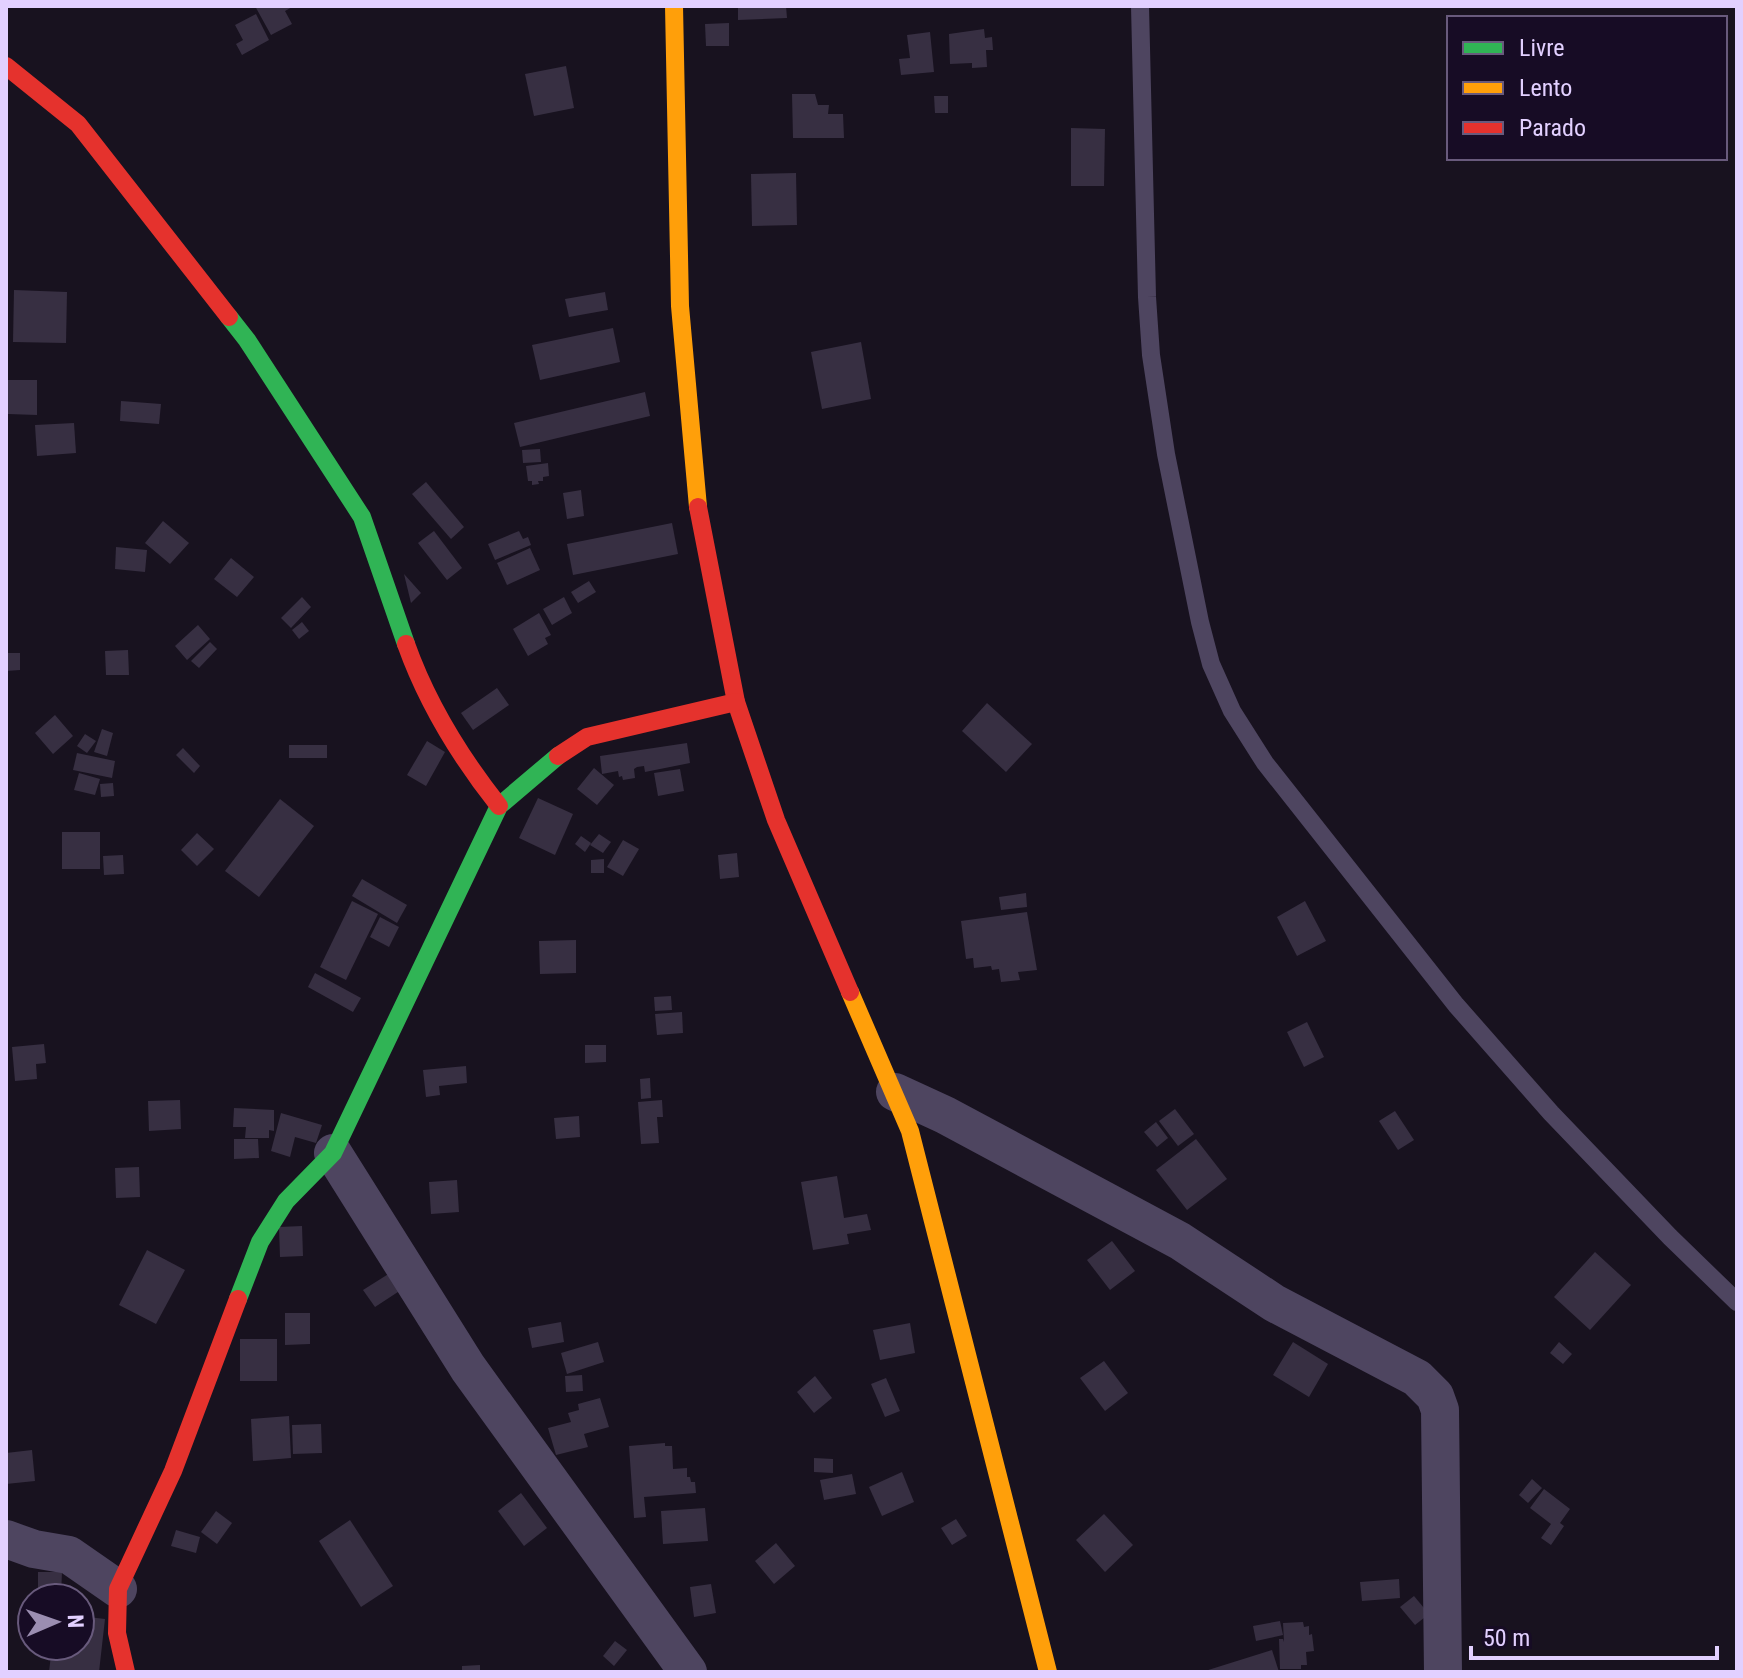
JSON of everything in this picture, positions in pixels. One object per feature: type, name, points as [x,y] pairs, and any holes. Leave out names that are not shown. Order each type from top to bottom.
[{"type":"street","points":[[674,6],[680,306],[698,505],[736,702],[776,820],[910,1131],[1048,1672]]},
{"type":"street","points":[[6,66],[78,124],[247,340],[362,517],[416,672],[468,767],[499,806]]},
{"type":"street","points":[[126,1672],[117,1633],[118,1589],[173,1471],[260,1242],[286,1201],[333,1153],[499,806],[532,775],[571,745],[587,737],[736,702]]},
{"type":"street","points":[[895,1092],[945,1115],[1180,1241],[1274,1303],[1417,1378],[1435,1396],[1440,1410],[1443,1672]]},
{"type":"street","points":[[333,1153],[468,1368],[688,1672]]},
{"type":"street","points":[[6,1539],[34,1549],[69,1555],[118,1589]]},
{"type":"lane","points":[[1140,6],[1151,355],[1166,454],[1200,622],[1211,664],[1232,711],[1265,763],[1456,1005],[1551,1113],[1737,1302]]},
{"type":"building","points":[[255,6],[294,6],[285,11],[292,24],[271,35]]},
{"type":"building","points":[[738,6],[786,6],[787,18],[738,20]]},
{"type":"building","points":[[256,14],[269,40],[242,55],[236,44],[243,40],[235,25]]},
{"type":"building","points":[[729,23],[729,46],[706,46],[705,24]]},
{"type":"building","points":[[984,29],[985,38],[992,37],[993,50],[986,50],[987,67],[972,68],[972,63],[950,64],[949,34]]},
{"type":"building","points":[[930,32],[934,72],[901,75],[899,59],[910,58],[907,35]]},
{"type":"building","points":[[566,66],[574,108],[534,116],[525,74]]},
{"type":"building","points":[[792,94],[815,94],[818,105],[829,105],[828,114],[843,114],[844,138],[793,138]]},
{"type":"building","points":[[934,96],[948,96],[948,113],[935,113]]},
{"type":"building","points":[[1071,128],[1105,129],[1104,186],[1071,186]]},
{"type":"building","points":[[796,173],[797,225],[752,226],[751,174]]},
{"type":"building","points":[[14,290],[67,292],[66,343],[13,342]]},
{"type":"building","points":[[605,292],[608,310],[569,317],[565,299]]},
{"type":"building","points":[[613,328],[620,362],[540,380],[532,345]]},
{"type":"building","points":[[861,342],[871,399],[822,409],[811,352]]},
{"type":"building","points":[[8,380],[37,380],[37,415],[8,414]]},
{"type":"building","points":[[645,392],[650,416],[520,447],[514,423]]},
{"type":"building","points":[[121,401],[161,404],[159,424],[120,421]]},
{"type":"building","points":[[74,423],[76,453],[37,456],[35,425]]},
{"type":"building","points":[[540,449],[541,462],[523,463],[522,450]]},
{"type":"building","points":[[548,463],[549,476],[532,485],[532,481],[528,481],[526,466]]},
{"type":"building","points":[[426,482],[464,527],[451,539],[412,494]]},
{"type":"building","points":[[581,490],[584,516],[567,519],[563,493]]},
{"type":"building","points":[[163,521],[189,543],[170,564],[145,543]]},
{"type":"building","points":[[672,523],[678,554],[573,575],[567,544]]},
{"type":"building","points":[[434,531],[462,568],[447,580],[418,543]]},
{"type":"building","points":[[519,531],[523,539],[528,537],[531,545],[495,560],[488,544]]},
{"type":"building","points":[[116,547],[147,550],[145,572],[115,569]]},
{"type":"building","points":[[530,548],[540,570],[507,585],[497,563]]},
{"type":"building","points":[[231,558],[254,577],[237,597],[214,579]]},
{"type":"building","points":[[404,574],[421,593],[411,603]]},
{"type":"building","points":[[589,581],[596,592],[578,603],[571,592]]},
{"type":"building","points":[[302,597],[311,607],[291,628],[281,618]]},
{"type":"building","points":[[564,597],[572,613],[552,625],[543,609]]},
{"type":"building","points":[[539,613],[551,635],[545,638],[548,644],[528,656],[513,629]]},
{"type":"building","points":[[302,622],[309,631],[299,639],[292,630]]},
{"type":"building","points":[[198,625],[210,639],[187,660],[175,646]]},
{"type":"building","points":[[210,642],[217,649],[199,668],[191,661]]},
{"type":"building","points":[[128,650],[129,675],[106,675],[105,651]]},
{"type":"building","points":[[6,653],[20,653],[20,670],[6,671]]},
{"type":"building","points":[[497,688],[509,705],[473,730],[461,713]]},
{"type":"building","points":[[987,703],[1032,744],[1006,772],[962,731]]},
{"type":"building","points":[[55,715],[73,736],[53,754],[35,733]]},
{"type":"building","points":[[102,729],[113,733],[107,756],[94,752]]},
{"type":"building","points":[[85,734],[96,741],[87,753],[77,746]]},
{"type":"building","points":[[427,741],[445,752],[426,786],[407,775]]},
{"type":"building","points":[[687,743],[690,763],[645,772],[644,766],[637,767],[634,769],[635,778],[623,780],[618,771],[602,774],[600,756]]},
{"type":"building","points":[[289,745],[327,745],[327,758],[289,758]]},
{"type":"building","points":[[183,748],[200,766],[194,773],[176,755]]},
{"type":"building","points":[[77,753],[115,761],[112,778],[73,770]]},
{"type":"building","points":[[594,768],[614,785],[597,805],[577,789]]},
{"type":"building","points":[[680,769],[684,791],[658,796],[654,773]]},
{"type":"building","points":[[79,773],[100,779],[95,795],[74,790]]},
{"type":"building","points":[[113,783],[114,796],[101,797],[100,784]]},
{"type":"building","points":[[538,798],[573,814],[555,855],[519,838]]},
{"type":"building","points":[[280,799],[314,826],[259,897],[225,871]]},
{"type":"building","points":[[62,832],[100,832],[100,869],[62,869]]},
{"type":"building","points":[[197,833],[214,849],[197,866],[181,850]]},
{"type":"building","points":[[599,834],[611,842],[603,853],[590,845]]},
{"type":"building","points":[[581,836],[591,843],[585,852],[575,844]]},
{"type":"building","points":[[623,840],[639,849],[623,876],[607,867]]},
{"type":"building","points":[[737,853],[739,877],[720,879],[718,855]]},
{"type":"building","points":[[123,855],[124,874],[104,875],[103,856]]},
{"type":"building","points":[[604,859],[604,873],[591,873],[591,860]]},
{"type":"building","points":[[362,879],[407,905],[397,923],[352,896]]},
{"type":"building","points":[[1026,893],[1027,907],[1001,910],[999,897]]},
{"type":"building","points":[[352,901],[378,914],[346,980],[320,967]]},
{"type":"building","points":[[1305,901],[1326,941],[1297,956],[1277,917]]},
{"type":"building","points":[[1027,912],[1037,970],[1018,972],[1020,980],[1001,982],[999,969],[992,970],[991,966],[974,968],[973,958],[966,959],[961,921]]},
{"type":"building","points":[[380,917],[399,927],[389,947],[370,937]]},
{"type":"building","points":[[576,940],[576,973],[540,974],[539,941]]},
{"type":"building","points":[[315,973],[361,998],[353,1012],[308,987]]},
{"type":"building","points":[[671,996],[672,1010],[655,1011],[654,997]]},
{"type":"building","points":[[682,1012],[683,1033],[657,1035],[655,1014]]},
{"type":"building","points":[[1307,1022],[1324,1057],[1304,1067],[1287,1032]]},
{"type":"building","points":[[44,1044],[46,1063],[36,1064],[37,1079],[15,1081],[12,1047]]},
{"type":"building","points":[[585,1045],[606,1045],[606,1062],[585,1063]]},
{"type":"building","points":[[466,1066],[467,1083],[439,1086],[440,1095],[426,1097],[423,1070]]},
{"type":"building","points":[[650,1078],[651,1098],[641,1099],[640,1079]]},
{"type":"building","points":[[180,1100],[181,1129],[149,1131],[148,1101]]},
{"type":"building","points":[[662,1100],[663,1117],[657,1117],[659,1143],[641,1144],[638,1102]]},
{"type":"building","points":[[234,1108],[274,1110],[274,1131],[269,1130],[269,1138],[245,1138],[246,1127],[233,1127]]},
{"type":"building","points":[[1175,1109],[1194,1134],[1178,1146],[1159,1121]]},
{"type":"building","points":[[1395,1111],[1414,1140],[1398,1150],[1379,1121]]},
{"type":"building","points":[[281,1113],[322,1125],[316,1143],[295,1137],[290,1157],[271,1151]]},
{"type":"building","points":[[579,1116],[580,1137],[556,1139],[554,1118]]},
{"type":"building","points":[[1156,1122],[1168,1138],[1157,1147],[1144,1132]]},
{"type":"building","points":[[234,1139],[258,1139],[259,1158],[234,1159]]},
{"type":"building","points":[[1196,1139],[1227,1179],[1187,1210],[1156,1170]]},
{"type":"building","points":[[139,1167],[140,1197],[116,1198],[115,1168]]},
{"type":"building","points":[[837,1176],[844,1218],[867,1214],[871,1230],[847,1234],[849,1244],[813,1250],[801,1182]]},
{"type":"building","points":[[457,1180],[459,1212],[431,1214],[429,1182]]},
{"type":"building","points":[[302,1226],[303,1256],[280,1257],[279,1227]]},
{"type":"building","points":[[1112,1241],[1135,1271],[1110,1290],[1087,1260]]},
{"type":"building","points":[[147,1250],[185,1270],[156,1324],[119,1305]]},
{"type":"building","points":[[1595,1252],[1631,1285],[1590,1330],[1554,1297]]},
{"type":"building","points":[[390,1273],[401,1290],[375,1307],[363,1290]]},
{"type":"building","points":[[285,1313],[310,1313],[310,1344],[285,1345]]},
{"type":"building","points":[[561,1322],[564,1342],[532,1348],[528,1328]]},
{"type":"building","points":[[910,1323],[915,1353],[880,1360],[873,1330]]},
{"type":"building","points":[[240,1339],[277,1339],[277,1381],[240,1381]]},
{"type":"building","points":[[598,1342],[604,1362],[567,1374],[561,1353]]},
{"type":"building","points":[[1293,1342],[1328,1364],[1309,1397],[1273,1375]]},
{"type":"building","points":[[1559,1342],[1572,1354],[1563,1364],[1550,1353]]},
{"type":"building","points":[[1104,1361],[1128,1393],[1105,1411],[1080,1378]]},
{"type":"building","points":[[582,1375],[583,1391],[566,1392],[565,1376]]},
{"type":"building","points":[[815,1376],[832,1398],[814,1413],[797,1392]]},
{"type":"building","points":[[886,1378],[900,1411],[885,1417],[871,1384]]},
{"type":"building","points":[[600,1398],[609,1427],[584,1434],[588,1447],[556,1455],[548,1428],[571,1422],[568,1413],[579,1410],[578,1404]]},
{"type":"building","points":[[289,1416],[291,1458],[253,1461],[251,1419]]},
{"type":"building","points":[[321,1424],[322,1453],[293,1454],[292,1425]]},
{"type":"building","points":[[665,1443],[665,1446],[672,1446],[673,1469],[687,1468],[687,1477],[695,1482],[696,1493],[644,1497],[646,1517],[634,1518],[629,1446]]},
{"type":"building","points":[[32,1450],[35,1481],[6,1484],[6,1453]]},
{"type":"building","points":[[814,1458],[833,1459],[833,1473],[814,1472]]},
{"type":"building","points":[[902,1472],[914,1502],[882,1516],[869,1487]]},
{"type":"building","points":[[852,1474],[856,1494],[824,1500],[820,1480]]},
{"type":"building","points":[[1532,1479],[1542,1488],[1528,1503],[1519,1495]]},
{"type":"building","points":[[1544,1489],[1570,1509],[1560,1523],[1564,1526],[1551,1545],[1541,1538],[1551,1524],[1530,1508]]},
{"type":"building","points":[[521,1493],[547,1528],[524,1546],[498,1511]]},
{"type":"building","points":[[705,1508],[708,1541],[663,1544],[661,1511]]},
{"type":"building","points":[[216,1511],[232,1523],[217,1544],[201,1532]]},
{"type":"building","points":[[1104,1514],[1133,1545],[1105,1572],[1076,1540]]},
{"type":"building","points":[[956,1519],[967,1536],[952,1545],[941,1528]]},
{"type":"building","points":[[350,1520],[393,1586],[361,1607],[319,1541]]},
{"type":"building","points":[[176,1530],[200,1537],[196,1553],[171,1546]]},
{"type":"building","points":[[776,1543],[795,1566],[774,1584],[755,1561]]},
{"type":"building","points":[[38,1572],[62,1572],[62,1582],[38,1582]]},
{"type":"building","points":[[1399,1579],[1400,1598],[1362,1601],[1360,1582]]},
{"type":"building","points":[[711,1584],[716,1613],[694,1617],[690,1587]]},
{"type":"building","points":[[1414,1596],[1429,1614],[1415,1625],[1400,1607]]},
{"type":"building","points":[[96,1618],[105,1619],[99,1672],[49,1672],[50,1662],[96,1662]]},
{"type":"building","points":[[1280,1621],[1283,1635],[1256,1641],[1253,1626]]},
{"type":"building","points":[[1303,1622],[1304,1627],[1309,1626],[1314,1651],[1306,1652],[1307,1665],[1301,1665],[1301,1669],[1280,1669],[1279,1639],[1284,1642],[1283,1623]]},
{"type":"building","points":[[615,1641],[627,1650],[614,1666],[603,1656]]},
{"type":"building","points":[[1272,1650],[1279,1672],[1205,1672],[1205,1671]]},
{"type":"building","points":[[480,1665],[480,1672],[462,1672],[462,1666]]},
{"type":"traffic: fast","points":[[229,317],[362,517],[406,644]]},
{"type":"traffic: fast","points":[[238,1299],[260,1242],[286,1201],[333,1153],[499,806],[558,756]]},
{"type":"traffic: slow","points":[[674,6],[680,306],[698,507]]},
{"type":"traffic: slow","points":[[850,992],[910,1131],[1048,1672]]},
{"type":"traffic: jam","points":[[6,66],[78,124],[229,317]]},
{"type":"traffic: jam","points":[[698,507],[736,702],[776,820],[850,992]]},
{"type":"traffic: jam","points":[[406,644],[446,729],[499,806]]},
{"type":"traffic: jam","points":[[558,756],[587,737],[736,702]]},
{"type":"traffic: jam","points":[[126,1672],[117,1633],[118,1589],[173,1471],[238,1299]]}]
